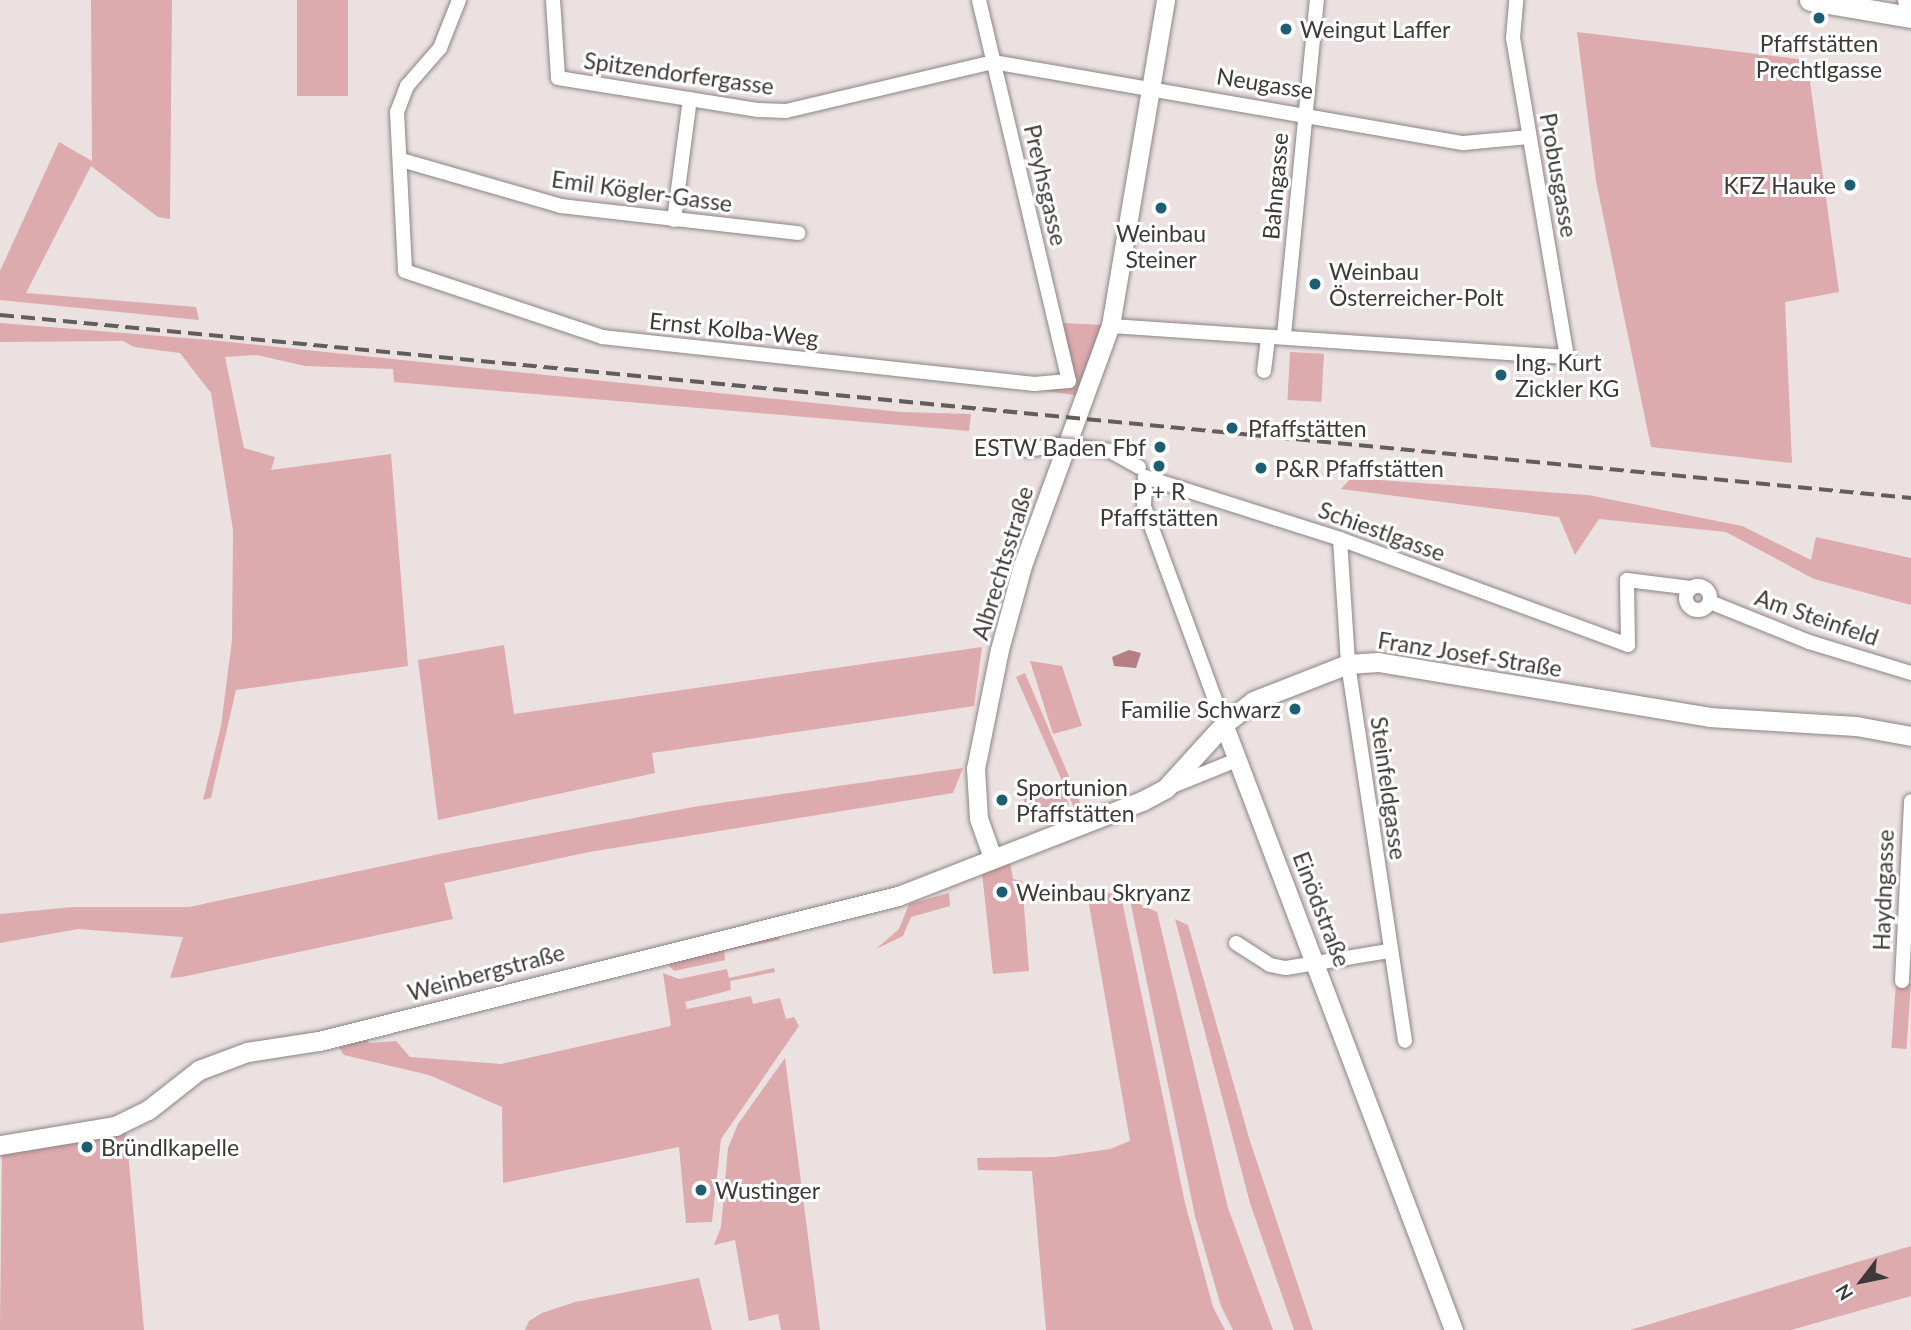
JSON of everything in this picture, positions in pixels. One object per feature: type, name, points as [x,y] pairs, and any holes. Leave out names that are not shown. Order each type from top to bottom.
[{"type":"main road","points":[[1810,0],[1909,11]]},
{"type":"main road","name":"Franz Josef-Straße","points":[[993,858],[1085,825],[1166,789],[1224,724],[1253,701],[1348,664],[1378,662],[1709,717],[1856,726],[1911,736]]},
{"type":"main road","name":"Weinbergstraße","points":[[0,1145],[115,1126],[148,1110],[199,1070],[247,1052],[319,1041],[658,953],[830,916],[898,896],[993,858]]},
{"type":"street","points":[[401,159],[397,112],[407,86],[440,48],[459,0]]},
{"type":"street","name":"Spitzendorfergasse","points":[[553,0],[558,78],[690,99],[786,111],[993,62]]},
{"type":"street","name":"Preyhsgasse","points":[[979,0],[1069,381]]},
{"type":"street","name":"Albrechtsstraße","points":[[993,858],[979,819],[976,769],[1000,650],[1023,566],[1111,326],[1166,0]]},
{"type":"street","name":"Bahngasse","points":[[1284,335],[1317,0]]},
{"type":"street","name":"Probusgasse","points":[[1284,335],[1567,357],[1513,38],[1516,0]]},
{"type":"street","name":"Neugasse","points":[[993,62],[1304,113],[1464,143],[1529,137]]},
{"type":"street","points":[[674,220],[690,99]]},
{"type":"street","name":"Emil Kögler-Gasse","points":[[401,159],[561,206],[799,233]]},
{"type":"street","name":"Ernst Kolba-Weg","points":[[401,159],[405,271],[602,337],[1034,383],[1069,381]]},
{"type":"street","points":[[1111,326],[1268,339],[1284,335]]},
{"type":"street","points":[[1264,371],[1268,339]]},
{"type":"street","points":[[1027,450],[1057,445],[1110,451],[1139,467]]},
{"type":"street","name":"Schiestlgasse","points":[[1144,506],[1145,477],[1340,539],[1628,645]]},
{"type":"street","name":"Einödstraße","points":[[1144,506],[1454,1330]]},
{"type":"street","name":"Steinfeldgasse","points":[[1340,539],[1348,664],[1389,951],[1405,1041]]},
{"type":"street","name":"Am Steinfeld","points":[[1628,645],[1627,580],[1691,588],[1704,587],[1710,602],[1809,642],[1911,673]]},
{"type":"street","points":[[1166,789],[1240,759]]},
{"type":"street","name":"Haydngasse","points":[[1902,981],[1911,801]]},
{"type":"street","points":[[1236,943],[1270,965],[1286,968],[1315,960],[1389,951]]},
{"type":"shaded area","points":[[91,0],[172,0],[170,219],[158,217],[91,166],[26,293],[196,307],[199,320],[0,300],[0,271],[59,142],[92,161]]},
{"type":"shaded area","points":[[297,0],[348,0],[348,96],[297,96]]},
{"type":"shaded area","points":[[1577,32],[1807,60],[1839,292],[1785,302],[1792,463],[1651,447],[1596,181]]},
{"type":"shaded area","points":[[0,323],[210,340],[901,412],[971,414],[969,431],[394,382],[393,369],[305,366],[257,355],[225,357],[244,448],[275,457],[271,470],[391,454],[408,666],[236,690],[211,798],[203,800],[221,726],[232,640],[233,530],[211,393],[180,353],[134,347],[123,341],[0,342]]},
{"type":"shaded area","points":[[1062,323],[1103,325],[1080,396],[1040,390],[1075,385]]},
{"type":"shaded area","points":[[1290,352],[1324,354],[1321,402],[1287,400]]},
{"type":"shaded area","points":[[1351,478],[1588,495],[1742,526],[1811,560],[1816,537],[1911,558],[1911,605],[1814,579],[1726,532],[1599,519],[1575,555],[1559,517],[1341,489]]},
{"type":"shaded area","points":[[504,645],[514,714],[982,647],[974,706],[652,753],[655,773],[438,820],[418,660]]},
{"type":"shaded area","points":[[1129,650],[1141,653],[1136,668],[1114,666],[1112,657]]},
{"type":"shaded area","points":[[1030,661],[1062,666],[1082,726],[1053,734]]},
{"type":"shaded area","points":[[1025,673],[1082,807],[1075,810],[1016,677]]},
{"type":"shaded area","points":[[963,768],[953,793],[589,852],[444,883],[453,919],[182,977],[170,978],[183,937],[78,929],[0,943],[0,914],[73,907],[189,907],[449,852],[699,806]]},
{"type":"shaded area","points":[[1061,783],[1069,805],[1030,819],[1022,797]]},
{"type":"shaded area","points":[[1010,861],[1013,879],[1022,881],[1029,971],[993,974],[982,873]]},
{"type":"shaded area","points":[[1086,887],[1121,896],[1185,1203],[1213,1307],[1225,1330],[1046,1330],[1032,1171],[978,1170],[977,1158],[1054,1157],[1110,1149],[1130,1141]]},
{"type":"shaded area","points":[[949,893],[950,906],[911,917],[903,936],[876,949],[899,929],[909,904]]},
{"type":"shaded area","points":[[1130,900],[1157,912],[1228,1208],[1273,1330],[1233,1330],[1221,1306],[1195,1216]]},
{"type":"shaded area","points":[[1175,919],[1188,925],[1250,1141],[1313,1330],[1294,1330],[1250,1203]]},
{"type":"shaded area","points":[[779,936],[779,940],[724,951],[725,960],[674,971],[665,961]]},
{"type":"shaded area","points":[[774,968],[775,972],[730,981],[731,990],[685,1002],[687,1009],[751,996],[753,1004],[780,998],[786,1019],[794,1017],[799,1026],[721,1139],[712,1222],[686,1223],[679,1147],[503,1183],[502,1107],[429,1075],[344,1055],[334,1040],[365,1035],[369,1043],[396,1041],[410,1057],[501,1064],[671,1026],[663,973],[679,979],[727,969],[729,978]]},
{"type":"shaded area","points":[[1896,983],[1911,984],[1906,1049],[1891,1048]]},
{"type":"shaded area","points":[[785,1058],[820,1330],[781,1330],[778,1314],[749,1321],[735,1240],[714,1245],[721,1227],[728,1148],[738,1124]]},
{"type":"shaded area","points":[[126,1129],[144,1330],[0,1330],[2,1150]]},
{"type":"shaded area","points":[[1911,1246],[1911,1296],[1791,1330],[1630,1330]]},
{"type":"shaded area","points":[[699,1278],[712,1330],[525,1330],[529,1321],[542,1313],[575,1302]]},
{"type":"railway","points":[[0,315],[1911,498]]},
{"type":"place","name":"Pfaffstätten Prechtlgasse","points":[[1819,18]]},
{"type":"place","name":"Weingut Laffer","points":[[1286,29]]},
{"type":"place","name":"KFZ Hauke","points":[[1850,185]]},
{"type":"place","name":"Weinbau Steiner","points":[[1161,208]]},
{"type":"place","name":"Weinbau Österreicher-Polt","points":[[1315,284]]},
{"type":"place","name":"Ing. Kurt Zickler KG","points":[[1501,375]]},
{"type":"place","name":"Pfaffstätten","points":[[1232,428]]},
{"type":"place","name":"ESTW Baden Fbf","points":[[1160,447]]},
{"type":"place","name":"P + R Pfaffstätten","points":[[1159,466]]},
{"type":"place","name":"P&R Pfaffstätten","points":[[1261,468]]},
{"type":"place","name":"Familie Schwarz","points":[[1295,709]]},
{"type":"place","name":"Sportunion Pfaffstätten","points":[[1002,800]]},
{"type":"place","name":"Weinbau Skryanz","points":[[1002,892]]},
{"type":"place","name":"Bründlkapelle","points":[[87,1147]]},
{"type":"place","name":"Wustinger","points":[[701,1190]]}]
